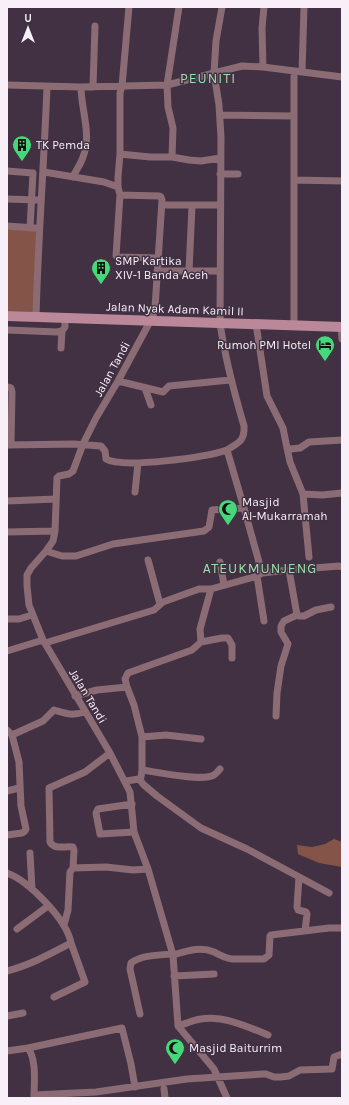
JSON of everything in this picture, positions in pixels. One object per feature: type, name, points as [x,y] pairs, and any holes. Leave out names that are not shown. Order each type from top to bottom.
[{"type":"street","points":[[129,7],[122,86],[120,93],[120,154],[118,177],[120,194],[116,256],[158,258]]},
{"type":"street","points":[[172,157],[173,128],[168,107],[167,85],[179,7]]},
{"type":"street","points":[[7,387],[11,388],[12,392],[9,445],[83,444],[103,447],[106,459],[111,462],[138,463],[196,457],[228,450],[243,438],[244,426],[230,380],[220,323],[220,115],[214,73],[216,41],[222,7]]},
{"type":"street","points":[[263,67],[262,28],[264,7]]},
{"type":"street","points":[[294,325],[293,116],[304,7]]},
{"type":"street","points":[[93,87],[95,26]]},
{"type":"street","points":[[7,85],[93,87],[167,85],[242,66],[263,67],[342,77]]},
{"type":"street","points":[[36,317],[39,229],[44,172],[47,87]]},
{"type":"street","points":[[73,177],[83,157],[86,139],[80,87]]},
{"type":"street","points":[[220,115],[293,116]]},
{"type":"street","points":[[120,154],[150,157],[172,157],[201,161],[220,158]]},
{"type":"street","points":[[7,171],[33,173],[30,228]]},
{"type":"street","points":[[44,172],[104,182],[118,187]]},
{"type":"street","points":[[220,174],[238,174]]},
{"type":"street","points":[[104,182],[118,177]]},
{"type":"street","points":[[294,180],[342,181]]},
{"type":"street","points":[[120,194],[159,196],[162,198],[162,205],[220,205]]},
{"type":"street","points":[[7,199],[41,200]]},
{"type":"street","name":"Jalan Tandi","points":[[162,205],[156,271],[155,308],[151,320],[96,418],[83,444],[73,471],[69,474],[56,478],[55,531],[53,541],[27,575],[27,593],[32,614],[44,642],[126,781],[131,795],[134,832],[148,869],[172,954],[178,1026]]},
{"type":"street","points":[[189,271],[192,206]]},
{"type":"street","points":[[7,226],[39,229]]},
{"type":"street","points":[[156,271],[220,271]]},
{"type":"street","name":"Jalan Nyak Adam Kamil II","points":[[7,316],[342,327]]},
{"type":"street","points":[[60,348],[62,331],[65,327],[65,318]]},
{"type":"street","points":[[256,324],[268,396],[282,428],[290,462],[302,494],[309,557]]},
{"type":"street","points":[[342,327],[342,339]]},
{"type":"street","points":[[7,330],[62,331]]},
{"type":"street","points":[[118,381],[163,392],[169,386],[230,380]]},
{"type":"street","points":[[145,388],[151,405]]},
{"type":"street","points":[[287,448],[300,448],[309,442],[342,440]]},
{"type":"street","points":[[228,450],[244,508],[259,575],[264,621]]},
{"type":"street","points":[[135,492],[138,463]]},
{"type":"street","points":[[302,494],[322,495],[342,493]]},
{"type":"street","points":[[7,501],[56,499]]},
{"type":"street","points":[[46,551],[62,556],[76,556],[113,544],[204,531],[209,527],[212,510],[244,508]]},
{"type":"street","points":[[7,532],[55,531]]},
{"type":"street","points":[[148,560],[160,604]]},
{"type":"street","points":[[220,562],[224,585]]},
{"type":"street","points":[[7,651],[44,642],[154,610],[163,602],[199,589],[211,589],[259,575],[289,570],[342,567]]},
{"type":"street","points":[[289,570],[297,615]]},
{"type":"street","points":[[201,642],[200,629],[211,589]]},
{"type":"street","points":[[276,716],[277,692],[281,666],[288,644],[281,632],[281,626],[284,622],[297,615],[304,616],[316,610],[330,607]]},
{"type":"street","points":[[7,619],[19,619],[32,614]]},
{"type":"street","points":[[139,779],[141,777],[142,770],[142,737],[125,678],[128,673],[192,650],[201,642],[222,638],[228,638],[232,645],[232,658]]},
{"type":"street","points":[[75,696],[97,690],[127,687]]},
{"type":"street","points":[[7,836],[25,831],[19,788],[19,762],[9,732],[42,722],[54,710],[65,715],[74,715],[85,712]]},
{"type":"street","points":[[142,737],[166,735],[201,739]]},
{"type":"street","points":[[64,925],[68,910],[70,872],[74,868],[74,850],[73,847],[54,847],[50,842],[49,788],[85,772],[110,753]]},
{"type":"street","points":[[142,770],[194,778],[214,776],[220,769]]},
{"type":"street","points":[[126,781],[139,779]]},
{"type":"street","points":[[139,779],[157,796],[201,828],[247,849],[329,893]]},
{"type":"street","points":[[7,791],[19,788]]},
{"type":"street","points":[[132,804],[98,809],[96,813],[100,834],[134,832]]},
{"type":"street","points":[[30,852],[32,889]]},
{"type":"street","points":[[74,868],[106,867],[133,870],[148,869]]},
{"type":"street","points":[[7,873],[32,889],[64,925],[71,941],[85,982],[54,997]]},
{"type":"street","points":[[299,876],[296,907],[298,910],[306,912],[307,914],[305,930]]},
{"type":"street","points":[[17,929],[48,906]]},
{"type":"street","points":[[140,1014],[130,969],[131,963],[136,960],[151,956],[172,954],[196,949],[209,950],[227,959],[264,959],[268,955],[270,936],[305,930],[342,928]]},
{"type":"street","points":[[7,971],[42,958],[71,941]]},
{"type":"street","points":[[174,976],[214,974]]},
{"type":"street","points":[[7,1016],[22,1013]]},
{"type":"street","points":[[227,1098],[210,1064],[178,1026],[200,1019],[214,1018],[268,1034]]},
{"type":"street","points":[[7,1051],[122,1028],[135,1087]]},
{"type":"street","points":[[28,1048],[32,1053],[34,1062],[34,1097],[97,1095],[135,1087],[187,1079],[266,1074],[274,1077],[289,1076],[300,1070],[332,1069],[334,1057],[342,1054]]},
{"type":"street","points":[[164,1089],[165,1098]]},
{"type":"shaded area","points":[[7,226],[40,229],[35,312],[7,311]]},
{"type":"shaded area","points":[[334,839],[342,842],[342,867],[319,863],[298,854],[297,845],[312,847],[325,844]]},
{"type":"place","name":"TK Pemda","points":[[22,162]]},
{"type":"place","name":"SMP Kartika XIV-1 Banda Aceh","points":[[101,285]]},
{"type":"place","name":"Rumoh PMI Hotel","points":[[325,362]]},
{"type":"place","name":"Masjid Al-Mukarramah","points":[[228,526]]},
{"type":"place","name":"Masjid Baiturrim","points":[[175,1065]]},
{"type":"district","name":"PEUNITI","points":[[208,78]]},
{"type":"district","name":"ATEUKMUNJENG","points":[[260,568]]}]
